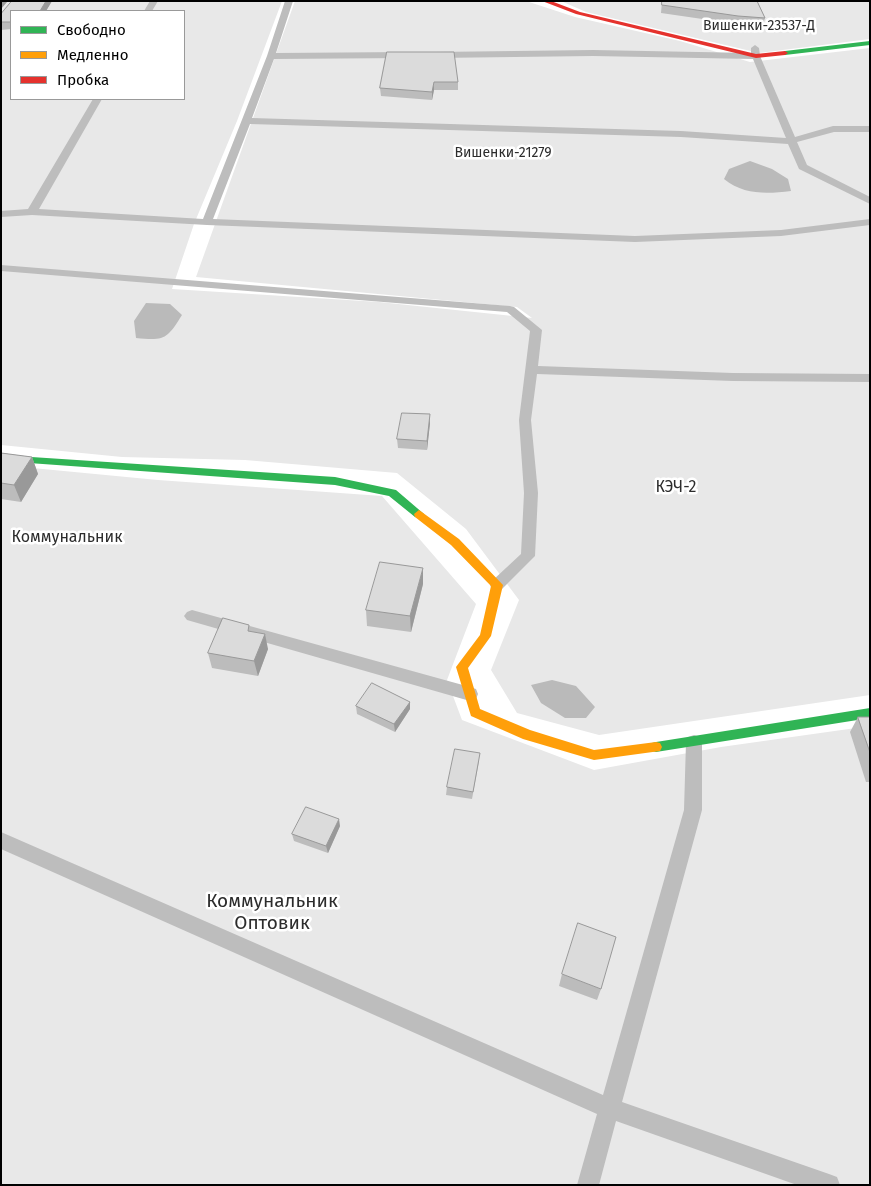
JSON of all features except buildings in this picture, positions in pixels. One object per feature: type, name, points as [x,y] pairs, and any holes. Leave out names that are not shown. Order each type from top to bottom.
[{"type":"street","points":[[545,1],[578,14],[755,52],[870,43]]},
{"type":"street","points":[[1,458],[335,481],[392,492],[455,542],[497,586],[485,636],[462,667],[475,712],[527,735],[594,755],[694,742],[870,712]]},
{"type":"lane","points":[[207,222],[271,56],[289,1]]},
{"type":"lane","points":[[428,55],[755,52],[803,167],[870,201]]},
{"type":"lane","points":[[271,56],[418,55]]},
{"type":"lane","points":[[32,212],[97,100]]},
{"type":"lane","points":[[246,121],[681,134],[792,140],[833,129],[870,129]]},
{"type":"lane","points":[[1,214],[32,212],[207,222],[636,239],[781,232],[870,222]]},
{"type":"lane","points":[[1,268],[510,309],[536,330],[525,420],[531,492],[528,556],[497,586]]},
{"type":"lane","points":[[531,370],[733,377],[870,378]]},
{"type":"lane","points":[[192,616],[288,642],[396,676],[470,694]]},
{"type":"lane","points":[[588,1185],[693,810],[694,742]]},
{"type":"lane","points":[[1,840],[609,1108],[829,1185]]},
{"type":"green space","name":"КЭЧ-2","points":[[1,1],[282,1],[237,121],[194,224],[172,289],[379,302],[532,318],[517,307],[196,277],[295,1],[526,1],[575,17],[680,41],[750,62],[870,48],[870,695],[599,735],[517,713],[491,670],[519,600],[466,529],[397,473],[245,460],[122,457],[1,445]]},
{"type":"green space","name":"Вишенки-23537-Д","points":[[561,1],[870,1],[870,39],[759,53],[586,12]]},
{"type":"green space","name":"Коммунальник Оптовик","points":[[1,465],[158,480],[382,496],[476,604],[447,680],[462,720],[594,770],[721,747],[870,726],[870,1185],[1,1185]]},
{"type":"shaded area","points":[[750,161],[772,169],[788,179],[791,191],[773,193],[747,191],[724,179],[729,169]]},
{"type":"shaded area","points":[[146,303],[170,304],[182,315],[173,329],[164,337],[153,339],[136,338],[134,321]]},
{"type":"shaded area","points":[[552,680],[576,686],[595,707],[586,718],[565,718],[541,703],[531,685]]},
{"type":"traffic: fast","points":[[785,53],[870,43]]},
{"type":"traffic: fast","points":[[1,458],[335,481],[392,493],[419,514]]},
{"type":"traffic: fast","points":[[656,747],[870,713]]},
{"type":"traffic: slow","points":[[419,514],[455,542],[497,585],[485,636],[462,667],[475,712],[527,735],[594,755],[656,747]]},
{"type":"traffic: jam","points":[[545,1],[578,13],[756,56],[785,53]]},
{"type":"park label","name":"Вишенки-21279","points":[[503,153]]},
{"type":"park label","name":"Коммунальник","points":[[67,538]]}]
